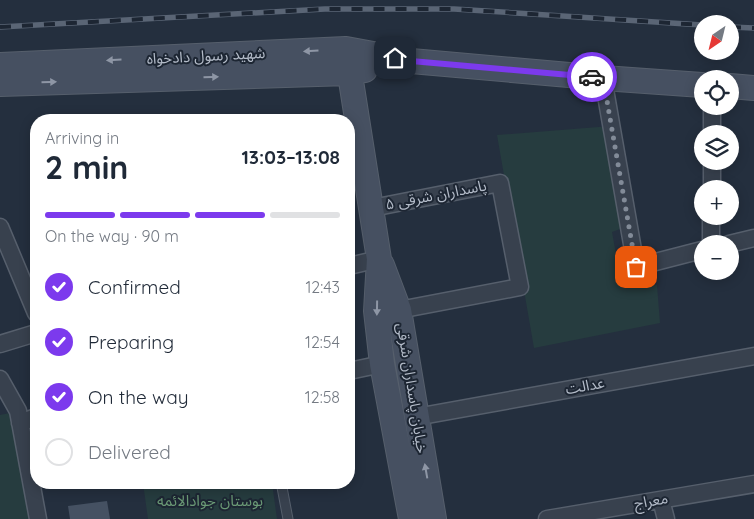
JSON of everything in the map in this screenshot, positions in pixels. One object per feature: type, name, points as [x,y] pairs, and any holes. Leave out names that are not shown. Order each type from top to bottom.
[{"type":"street","name":"شهید رسول دادخواه","points":[[0,66],[346,49],[411,61],[603,78],[694,84]]},
{"type":"street","name":"خیابان پاسداران شرقی","points":[[346,49],[380,259],[399,310],[434,519]]},
{"type":"street","name":"شهید رسول دادخواه","points":[[0,84],[349,73],[411,61]]},
{"type":"street","points":[[603,78],[636,267],[694,252]]},
{"type":"street","points":[[739,87],[754,88]]},
{"type":"street","name":"پاسداران شرقی ۵","points":[[372,208],[500,183],[520,287],[399,310]]},
{"type":"street","points":[[0,227],[30,299]]},
{"type":"street","points":[[739,242],[754,238]]},
{"type":"street","name":"خیابان پاسداران شرقی","points":[[380,259],[376,311],[382,364],[411,519]]},
{"type":"street","points":[[355,265],[380,259]]},
{"type":"street","points":[[0,344],[30,335]]},
{"type":"street","name":"عدالت","points":[[416,417],[754,356]]},
{"type":"street","points":[[355,370],[382,364]]},
{"type":"street","points":[[0,379],[18,411],[30,476]]},
{"type":"street","points":[[20,423],[30,420]]},
{"type":"street","name":"معراج","points":[[552,519],[754,484]]},
{"type":"street","points":[[32,489],[38,519]]},
{"type":"street","points":[[661,500],[666,519]]},
{"type":"lane","points":[[282,489],[288,519]]},
{"type":"green space","points":[[611,126],[628,226],[612,232],[622,288],[657,285],[660,323],[534,348],[497,135]]},
{"type":"green space","points":[[15,412],[33,519],[0,519],[0,415]]},
{"type":"green space","name":"بوستان جوادالائمه","points":[[144,489],[273,489],[277,519],[148,519]]},
{"type":"building","points":[[107,501],[110,519],[70,519],[68,506]]},
{"type":"railway","points":[[0,27],[325,9],[454,9],[694,24]]},
{"type":"railway","points":[[739,27],[754,28]]},
{"type":"way so far","points":[[592,77],[603,78],[636,267]]},
{"type":"route","points":[[395,58],[592,77]]}]
